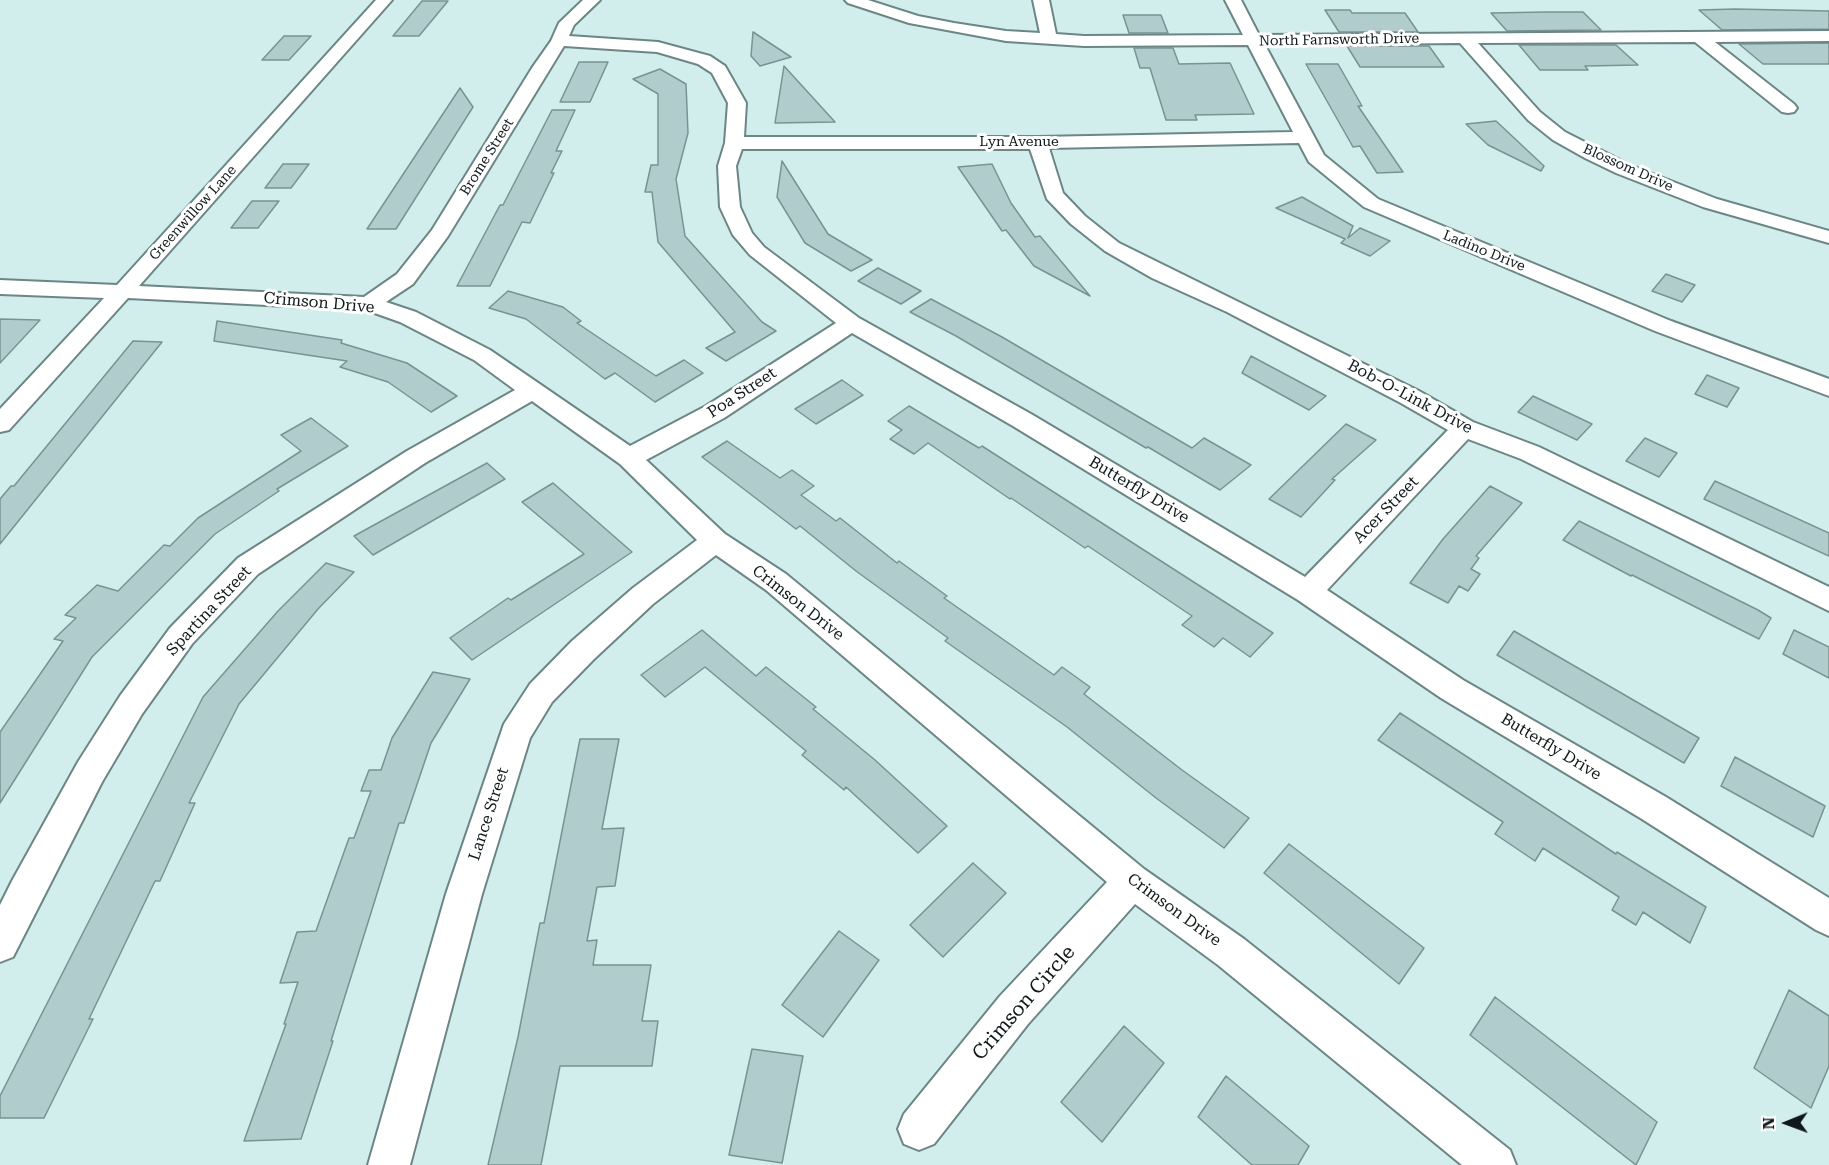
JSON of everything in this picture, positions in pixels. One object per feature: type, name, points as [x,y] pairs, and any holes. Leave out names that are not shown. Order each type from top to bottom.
[{"type":"street","name":"Greenwillow Lane","points":[[0,424],[123,292],[384,0]]},
{"type":"street","name":"Brome Street","points":[[369,304],[405,279],[441,232],[540,68],[560,41],[567,23],[592,0]]},
{"type":"street","name":"North Farnsworth Drive","points":[[853,0],[915,20],[954,28],[1048,39],[1254,41],[1829,36]]},
{"type":"street","points":[[1041,0],[1048,39]]},
{"type":"street","name":"Ladino Drive","points":[[1233,0],[1316,158],[1371,203],[1664,326],[1829,388]]},
{"type":"street","points":[[1699,37],[1788,108]]},
{"type":"street","name":"Blossom Drive","points":[[1465,39],[1534,116],[1559,136],[1592,154],[1623,170],[1710,202],[1829,237]]},
{"type":"street","name":"Butterfly Drive","points":[[560,41],[638,45],[666,49],[704,60],[719,70],[737,103],[734,143],[727,166],[730,207],[743,235],[757,251],[851,323],[1022,420],[1308,592],[1452,689],[1654,808],[1829,918]]},
{"type":"street","name":"Lyn Avenue","points":[[734,143],[1038,143],[1303,137]]},
{"type":"street","name":"Bob-O-Link Drive","points":[[1038,143],[1054,195],[1078,220],[1113,247],[1160,273],[1256,317],[1410,397],[1464,428],[1530,453],[1829,600]]},
{"type":"street","name":"Crimson Drive","points":[[0,287],[263,297],[369,304],[408,317],[482,355],[628,458],[715,541],[776,582],[1132,880],[1231,952],[1495,1165]]},
{"type":"street","name":"Poa Street","points":[[628,458],[715,412],[851,323]]},
{"type":"street","name":"Spartina Street","points":[[0,944],[90,772],[131,705],[181,636],[248,566],[416,457],[533,390]]},
{"type":"street","name":"Acer Street","points":[[1308,592],[1464,428]]},
{"type":"street","name":"Lance Street","points":[[389,1165],[464,894],[515,734],[541,693],[583,650],[643,596],[715,541]]},
{"type":"street","name":"Crimson Circle","points":[[919,1129],[1014,1010],[1132,880]]},
{"type":"building","points":[[422,1],[448,1],[419,36],[393,36]]},
{"type":"building","points":[[1325,10],[1350,10],[1352,13],[1405,13],[1418,32],[1339,32]]},
{"type":"building","points":[[1699,10],[1829,11],[1829,29],[1722,30]]},
{"type":"building","points":[[1583,12],[1601,30],[1507,31],[1491,13]]},
{"type":"building","points":[[1123,15],[1161,15],[1168,33],[1129,33]]},
{"type":"building","points":[[753,32],[791,57],[760,66],[751,56]]},
{"type":"building","points":[[284,36],[311,36],[289,60],[262,60]]},
{"type":"building","points":[[1829,43],[1829,64],[1763,64],[1739,44]]},
{"type":"building","points":[[1519,45],[1616,45],[1638,65],[1585,66],[1588,70],[1540,70]]},
{"type":"building","points":[[1347,46],[1429,46],[1444,67],[1360,67]]},
{"type":"building","points":[[1134,48],[1173,48],[1179,64],[1230,63],[1254,114],[1195,115],[1197,120],[1166,120],[1150,68],[1140,68]]},
{"type":"building","points":[[579,62],[608,62],[590,102],[560,102]]},
{"type":"building","points":[[1306,64],[1338,64],[1362,106],[1358,106],[1403,172],[1377,173],[1360,146],[1353,147]]},
{"type":"building","points":[[784,66],[815,100],[835,122],[775,123]]},
{"type":"building","points":[[660,69],[686,84],[688,133],[676,179],[685,236],[762,322],[776,331],[726,361],[706,348],[735,332],[658,242],[652,192],[645,192],[651,165],[658,165],[658,94],[633,79]]},
{"type":"building","points":[[460,88],[473,107],[396,229],[367,229]]},
{"type":"building","points":[[552,110],[575,110],[556,151],[562,151],[551,173],[554,173],[530,223],[522,222],[490,286],[457,286],[500,205],[503,205]]},
{"type":"building","points":[[1496,121],[1544,166],[1541,171],[1488,145],[1466,124]]},
{"type":"building","points":[[782,161],[828,234],[872,260],[851,271],[805,243],[777,197]]},
{"type":"building","points":[[283,164],[309,164],[291,188],[265,188]]},
{"type":"building","points":[[992,164],[1011,203],[1035,237],[1040,236],[1090,296],[1034,266],[1006,230],[1002,231],[958,167]]},
{"type":"building","points":[[1302,197],[1353,226],[1348,238],[1360,228],[1390,241],[1370,256],[1341,243],[1345,239],[1276,208]]},
{"type":"building","points":[[252,201],[279,201],[258,228],[231,228]]},
{"type":"building","points":[[878,268],[921,291],[901,304],[858,281]]},
{"type":"building","points":[[1666,274],[1695,285],[1682,302],[1652,291]]},
{"type":"building","points":[[508,291],[563,307],[581,321],[577,323],[656,376],[684,360],[703,373],[655,402],[615,373],[605,379],[526,319],[489,308]]},
{"type":"building","points":[[931,299],[1002,337],[1192,448],[1204,438],[1251,465],[1220,490],[956,336],[910,312]]},
{"type":"building","points":[[0,319],[40,320],[0,363]]},
{"type":"building","points":[[217,321],[342,340],[341,343],[407,363],[457,396],[431,412],[388,382],[340,367],[347,361],[214,341]]},
{"type":"building","points":[[133,341],[162,342],[0,544],[0,499],[11,486],[14,486]]},
{"type":"building","points":[[1251,356],[1326,396],[1309,410],[1242,373]]},
{"type":"building","points":[[1707,375],[1739,388],[1727,407],[1695,394]]},
{"type":"building","points":[[842,380],[863,395],[816,424],[795,409]]},
{"type":"building","points":[[1533,396],[1592,424],[1577,440],[1518,412]]},
{"type":"building","points":[[909,406],[979,448],[982,446],[1273,633],[1250,657],[1223,638],[1214,647],[1182,625],[1192,616],[1088,546],[1085,548],[1010,499],[928,443],[914,454],[890,439],[902,430],[888,421]]},
{"type":"building","points":[[311,418],[348,446],[277,489],[279,491],[215,534],[92,657],[0,803],[0,732],[63,641],[54,639],[76,618],[65,615],[97,585],[118,591],[164,545],[170,546],[198,518],[301,451],[281,435]]},
{"type":"building","points":[[1346,424],[1376,440],[1332,479],[1335,480],[1301,517],[1269,499]]},
{"type":"building","points":[[1645,438],[1677,453],[1659,477],[1626,461]]},
{"type":"building","points":[[727,441],[780,478],[792,470],[814,486],[801,495],[836,521],[840,518],[897,563],[899,561],[947,596],[944,598],[1054,675],[1062,667],[1090,687],[1084,694],[1182,770],[1249,818],[1224,848],[1156,798],[1067,727],[945,641],[948,638],[856,571],[800,526],[796,529],[702,457]]},
{"type":"building","points":[[487,463],[505,479],[373,555],[354,536]]},
{"type":"building","points":[[1715,481],[1829,533],[1829,556],[1704,499]]},
{"type":"building","points":[[553,483],[632,552],[472,660],[450,638],[508,598],[511,600],[584,554],[522,502]]},
{"type":"building","points":[[1490,486],[1522,503],[1476,556],[1479,558],[1471,569],[1480,574],[1468,591],[1459,586],[1448,603],[1410,583],[1443,539]]},
{"type":"building","points":[[1579,521],[1771,618],[1759,639],[1563,540]]},
{"type":"building","points":[[326,563],[354,572],[318,609],[239,704],[189,803],[195,803],[160,881],[155,881],[89,1019],[93,1019],[44,1118],[0,1118],[0,1096],[203,697],[278,611]]},
{"type":"building","points":[[702,630],[756,676],[766,667],[816,707],[813,709],[875,760],[947,826],[918,853],[846,787],[844,790],[802,755],[806,751],[705,667],[665,697],[641,675]]},
{"type":"building","points":[[1794,630],[1829,647],[1829,678],[1783,654]]},
{"type":"building","points":[[1514,631],[1699,738],[1684,763],[1497,655]]},
{"type":"building","points":[[433,672],[470,679],[431,743],[404,823],[399,823],[301,1139],[244,1141],[286,1024],[284,1024],[298,982],[280,983],[297,932],[316,931],[349,838],[354,838],[371,791],[361,791],[369,770],[381,770],[392,738]]},
{"type":"building","points":[[1400,713],[1616,854],[1617,852],[1706,907],[1690,943],[1643,912],[1636,925],[1612,910],[1619,897],[1543,848],[1535,861],[1495,834],[1503,822],[1378,740]]},
{"type":"building","points":[[580,739],[619,739],[602,829],[624,828],[615,886],[597,887],[587,941],[597,940],[593,965],[651,965],[642,1021],[658,1021],[652,1066],[560,1066],[541,1165],[488,1165],[518,1037],[540,923],[544,923]]},
{"type":"building","points":[[1735,757],[1825,806],[1813,837],[1721,786]]},
{"type":"building","points":[[1289,844],[1424,948],[1399,984],[1264,873]]},
{"type":"building","points":[[973,863],[1006,893],[943,957],[910,925]]},
{"type":"building","points":[[839,931],[879,960],[823,1037],[782,1005]]},
{"type":"building","points":[[1789,990],[1829,1016],[1829,1066],[1811,1108],[1754,1068]]},
{"type":"building","points":[[1495,997],[1657,1122],[1636,1165],[1470,1035]]},
{"type":"building","points":[[1124,1026],[1164,1063],[1102,1142],[1061,1102]]},
{"type":"building","points":[[752,1049],[803,1056],[782,1163],[729,1155]]},
{"type":"building","points":[[1226,1076],[1309,1146],[1298,1165],[1252,1165],[1198,1117]]}]
